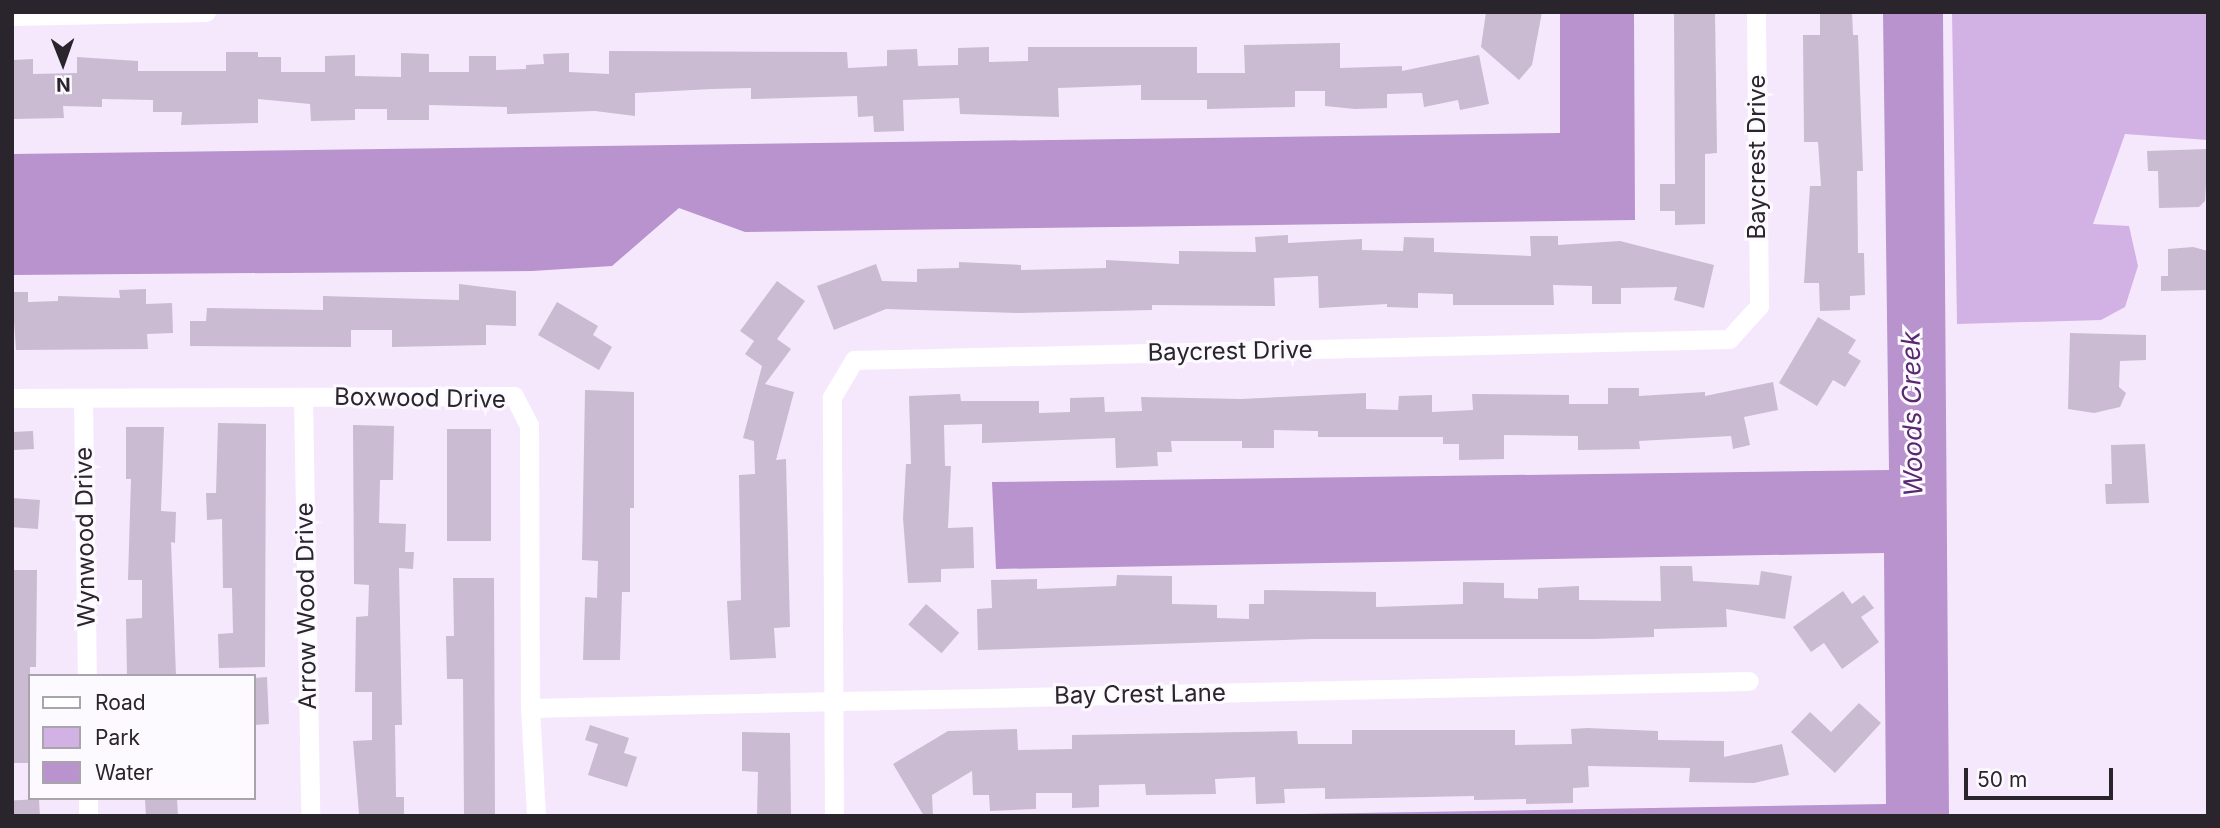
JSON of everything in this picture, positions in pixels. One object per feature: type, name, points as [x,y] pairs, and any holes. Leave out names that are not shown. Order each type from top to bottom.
[{"type":"street","points":[[12,16],[206,12]]},
{"type":"street","name":"Baycrest Drive","points":[[834,816],[831,701],[832,397],[854,360],[1729,339],[1759,306],[1756,12]]},
{"type":"street","name":"Boxwood Drive","points":[[12,398],[514,396],[529,425],[530,708]]},
{"type":"street","name":"Arrow Wood Drive","points":[[303,397],[310,816]]},
{"type":"street","name":"Wynwood Drive","points":[[83,398],[87,674]]},
{"type":"street","name":"Bay Crest Lane","points":[[530,708],[1749,681]]},
{"type":"street","points":[[530,708],[536,816]]},
{"type":"green space","points":[[1952,12],[2208,12],[2208,140],[2125,134],[2093,224],[2129,226],[2138,266],[2125,307],[2101,320],[1957,324]]},
{"type":"water","points":[[1560,12],[1634,12],[1635,220],[745,232],[679,208],[612,266],[532,271],[12,275],[12,154],[1560,133]]},
{"type":"water","name":"Woods Creek","points":[[1883,12],[1943,12],[1949,816],[1189,816],[1886,804],[1884,553],[996,569],[992,482],[1889,470]]},
{"type":"building","points":[[1486,12],[1542,12],[1532,65],[1519,80],[1481,47]]},
{"type":"building","points":[[1674,12],[1715,12],[1717,153],[1705,154],[1705,224],[1675,225],[1675,211],[1660,211],[1660,184],[1675,184]]},
{"type":"building","points":[[1820,12],[1852,12],[1853,35],[1858,35],[1863,171],[1857,171],[1858,253],[1864,253],[1865,295],[1850,296],[1850,310],[1820,311],[1819,283],[1804,283],[1810,186],[1821,186],[1818,142],[1804,142],[1803,35],[1820,35]]},
{"type":"building","points":[[1340,43],[1340,68],[1402,66],[1402,71],[1479,55],[1489,104],[1460,110],[1458,100],[1424,107],[1422,93],[1387,94],[1387,108],[1355,109],[1325,106],[1325,91],[1295,91],[1295,107],[1207,109],[1207,100],[1141,100],[1141,85],[1058,88],[1059,117],[960,114],[959,98],[903,100],[904,131],[874,132],[873,116],[858,117],[857,96],[751,99],[751,88],[635,93],[635,116],[595,111],[507,114],[507,107],[429,105],[429,120],[387,120],[387,109],[355,109],[355,120],[311,121],[310,104],[258,99],[258,123],[181,125],[182,112],[153,112],[153,100],[102,99],[102,107],[63,106],[64,118],[12,119],[12,60],[33,59],[33,74],[77,73],[77,57],[138,61],[138,71],[226,71],[226,52],[258,52],[258,57],[281,57],[281,72],[325,72],[325,56],[355,55],[355,76],[401,77],[401,53],[429,54],[429,72],[469,72],[469,56],[496,56],[496,70],[526,69],[526,65],[544,64],[543,54],[569,53],[569,72],[609,74],[609,51],[847,52],[848,68],[887,66],[887,50],[917,49],[918,66],[958,65],[958,48],[989,47],[989,62],[1028,61],[1028,47],[1197,47],[1197,73],[1245,73],[1244,45]]},
{"type":"building","points":[[2208,149],[2205,201],[2199,207],[2159,208],[2158,171],[2148,171],[2147,151]]},
{"type":"building","points":[[1288,235],[1288,243],[1362,239],[1362,250],[1403,251],[1404,237],[1434,238],[1434,252],[1531,256],[1530,236],[1558,236],[1558,245],[1620,241],[1714,265],[1704,308],[1674,300],[1677,287],[1621,288],[1621,304],[1592,304],[1592,286],[1553,285],[1554,305],[1453,305],[1453,294],[1418,293],[1418,308],[1387,307],[1387,304],[1319,308],[1318,276],[1274,278],[1275,306],[1152,305],[1152,310],[1019,313],[886,309],[834,330],[817,286],[876,264],[882,281],[917,282],[917,269],[959,268],[959,262],[1021,265],[1021,270],[1106,268],[1106,260],[1179,264],[1179,251],[1256,252],[1255,237]]},
{"type":"building","points":[[2193,247],[2208,251],[2208,290],[2161,291],[2161,276],[2168,276],[2168,249]]},
{"type":"building","points":[[777,281],[805,301],[777,339],[791,349],[765,384],[794,392],[776,460],[786,459],[790,627],[774,628],[776,658],[730,660],[727,601],[741,600],[739,475],[755,474],[754,441],[743,438],[762,366],[745,354],[754,341],[740,331]]},
{"type":"building","points":[[459,284],[516,291],[516,326],[486,325],[486,345],[392,347],[392,330],[351,330],[351,347],[190,346],[190,321],[206,321],[207,308],[323,310],[323,296],[459,300]]},
{"type":"building","points":[[146,289],[146,304],[172,303],[173,333],[147,334],[148,349],[16,350],[12,292],[28,292],[28,302],[58,301],[58,296],[120,298],[119,290]]},
{"type":"building","points":[[557,302],[598,326],[593,335],[612,347],[599,370],[538,335]]},
{"type":"building","points":[[1818,317],[1856,340],[1848,353],[1861,361],[1845,387],[1833,380],[1817,406],[1779,383]]},
{"type":"building","points":[[2070,333],[2146,335],[2146,360],[2120,361],[2119,387],[2126,393],[2120,407],[2094,413],[2068,409]]},
{"type":"building","points":[[1773,382],[1778,410],[1744,417],[1750,445],[1733,449],[1731,436],[1639,441],[1640,449],[1578,450],[1578,436],[1504,435],[1504,459],[1459,460],[1459,444],[1443,444],[1443,437],[1318,437],[1318,431],[1274,430],[1274,448],[1242,448],[1242,441],[1171,441],[1172,452],[1157,452],[1158,466],[1116,468],[1115,438],[982,443],[982,424],[944,425],[945,466],[951,466],[948,528],[973,527],[974,568],[941,569],[941,582],[908,583],[903,518],[906,464],[911,464],[909,396],[960,394],[961,401],[1039,401],[1039,413],[1070,412],[1070,398],[1104,397],[1105,412],[1142,411],[1141,397],[1241,399],[1366,393],[1366,409],[1398,410],[1399,396],[1432,395],[1432,412],[1473,410],[1472,394],[1569,395],[1569,404],[1608,404],[1608,388],[1639,388],[1639,396],[1705,392],[1705,396]]},
{"type":"building","points":[[585,390],[634,392],[634,508],[630,508],[630,592],[622,592],[620,660],[583,660],[585,597],[597,598],[598,561],[582,560]]},
{"type":"building","points":[[218,423],[266,424],[265,667],[219,668],[218,634],[233,633],[232,588],[223,588],[222,519],[207,520],[206,493],[216,493]]},
{"type":"building","points":[[353,425],[394,426],[393,480],[380,480],[379,523],[406,524],[405,552],[414,552],[413,569],[399,568],[402,725],[395,725],[396,797],[404,797],[404,816],[359,814],[353,741],[372,740],[372,692],[355,692],[356,617],[368,616],[369,585],[354,584]]},
{"type":"building","points":[[126,427],[164,427],[161,511],[176,512],[175,543],[171,542],[176,674],[127,674],[126,619],[142,618],[142,580],[128,580],[131,479],[126,479]]},
{"type":"building","points":[[447,429],[491,429],[491,541],[447,541]]},
{"type":"building","points":[[33,431],[34,449],[13,450],[12,432]]},
{"type":"building","points":[[2145,444],[2149,503],[2106,504],[2105,484],[2112,484],[2111,445]]},
{"type":"building","points":[[12,498],[40,500],[38,529],[12,527]]},
{"type":"building","points":[[1660,566],[1692,566],[1693,581],[1759,585],[1761,571],[1792,576],[1785,619],[1726,609],[1727,627],[1654,629],[1654,637],[1312,639],[978,650],[977,609],[992,608],[991,580],[1037,579],[1037,589],[1116,586],[1117,575],[1172,576],[1172,604],[1217,605],[1217,618],[1249,619],[1249,604],[1264,604],[1264,590],[1376,592],[1376,607],[1463,604],[1463,582],[1504,583],[1504,598],[1538,599],[1538,588],[1579,586],[1579,600],[1661,601]]},
{"type":"building","points":[[12,570],[37,570],[36,667],[30,667],[28,674],[28,763],[12,763]]},
{"type":"building","points":[[453,578],[494,578],[495,816],[464,816],[463,679],[447,679],[446,636],[454,636]]},
{"type":"building","points":[[1843,591],[1852,604],[1864,595],[1874,608],[1861,617],[1879,642],[1842,669],[1824,643],[1811,652],[1793,627]]},
{"type":"building","points":[[926,604],[959,633],[941,653],[908,624]]},
{"type":"building","points":[[267,677],[269,724],[256,725],[256,678]]},
{"type":"building","points":[[1859,703],[1881,723],[1835,773],[1791,732],[1810,712],[1831,732]]},
{"type":"building","points":[[590,725],[629,738],[624,753],[637,757],[627,787],[588,775],[598,744],[585,740]]},
{"type":"building","points":[[1017,729],[1018,750],[1072,749],[1072,735],[1297,731],[1298,744],[1352,744],[1352,730],[1515,730],[1515,745],[1572,744],[1571,729],[1658,731],[1658,740],[1724,741],[1724,757],[1782,744],[1789,775],[1754,783],[1689,782],[1690,768],[1588,766],[1589,787],[1573,788],[1573,803],[1526,804],[1526,799],[1474,800],[1474,796],[1325,799],[1325,788],[1284,789],[1285,803],[1256,804],[1255,777],[1215,779],[1216,794],[1146,795],[1145,784],[1099,785],[1099,807],[1072,808],[1072,793],[1036,793],[1036,809],[990,811],[989,795],[973,795],[972,771],[932,795],[933,816],[924,816],[893,764],[948,731]]},
{"type":"building","points":[[742,732],[790,733],[791,816],[757,816],[758,772],[742,771]]},
{"type":"building","points":[[12,800],[39,800],[40,816],[13,816]]},
{"type":"building","points":[[145,800],[177,800],[178,816],[146,816]]}]
